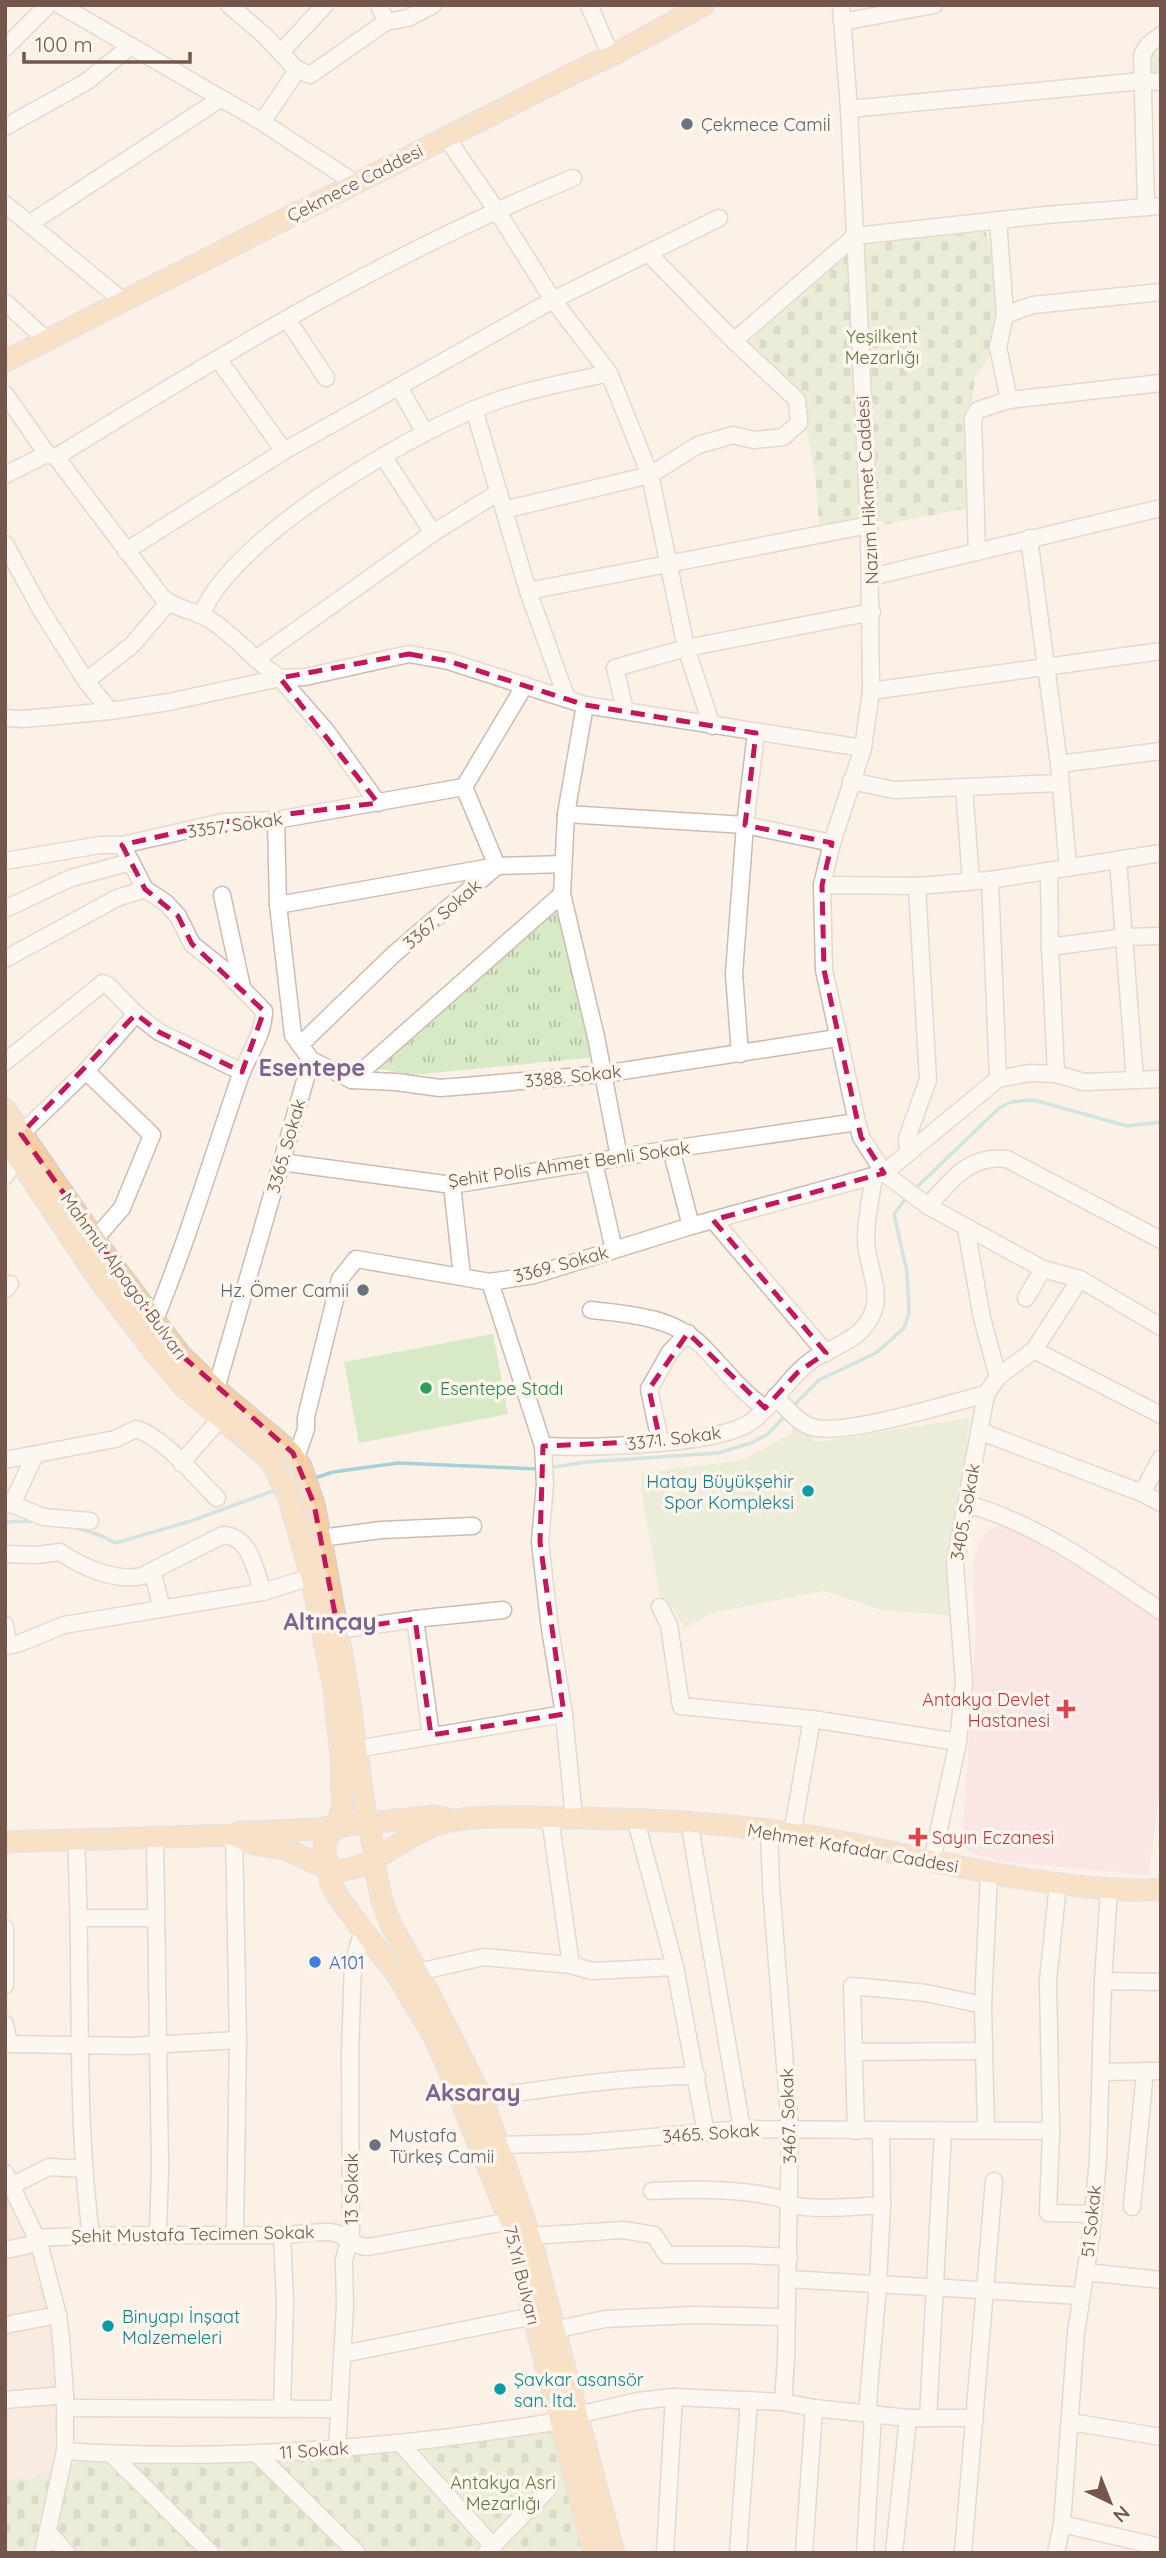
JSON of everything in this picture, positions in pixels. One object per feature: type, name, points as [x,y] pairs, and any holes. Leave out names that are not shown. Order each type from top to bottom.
[{"type":"main road","name":"Çekmece Caddesi","points":[[5,361],[611,56],[680,12],[704,5]]},
{"type":"main road","name":"Mahmut Alpagot Bulvarı","points":[[5,1109],[17,1157],[97,1277],[183,1386],[271,1461],[279,1473],[295,1511],[333,1684],[343,1795],[337,1827]]},
{"type":"main road","name":"Mahmut Alpagot Bulvarı","points":[[13,1136],[95,1239],[180,1354],[294,1457]]},
{"type":"main road","points":[[294,1457],[314,1504],[321,1538],[338,1630],[367,1824],[374,1848],[373,1858]]},
{"type":"main road","name":"Mehmet Kafadar Caddesi","points":[[5,1842],[234,1835],[248,1831],[337,1827],[434,1816],[460,1819],[689,1821],[769,1830],[1058,1884],[1109,1889],[1161,1889]]},
{"type":"main road","name":"Mehmet Kafadar Caddesi","points":[[234,1835],[248,1843],[283,1849],[327,1868],[341,1871],[363,1865],[429,1828],[460,1819]]},
{"type":"main road","points":[[327,1868],[324,1847],[327,1838],[337,1827]]},
{"type":"main road","name":"75.Yıl Bulvarı","points":[[373,1858],[382,1901],[392,1927],[482,2098],[530,2236],[554,2330],[594,2553]]},
{"type":"main road","name":"75.Yıl Bulvarı","points":[[327,1868],[340,1900],[397,1975],[436,2040],[516,2236],[533,2316],[614,2553]]},
{"type":"street","points":[[5,48],[48,5]]},
{"type":"street","points":[[60,5],[262,122],[355,183]]},
{"type":"street","points":[[229,5],[282,51],[295,68],[310,75],[386,22],[408,18],[433,5]]},
{"type":"street","points":[[282,51],[325,5]]},
{"type":"street","points":[[379,5],[386,22]]},
{"type":"street","points":[[589,5],[611,56]]},
{"type":"street","points":[[842,14],[934,5]]},
{"type":"street","name":"Nazım Hikmet Caddesi","points":[[842,14],[869,525],[871,691],[863,748],[832,843],[822,885],[824,970],[856,1122],[860,1138],[879,1175],[966,1228],[1043,1269],[1080,1279],[1161,1327]]},
{"type":"street","points":[[734,341],[855,236],[1154,206],[1142,55],[1148,45],[1161,35]]},
{"type":"street","points":[[5,127],[86,82],[131,46]]},
{"type":"street","points":[[262,122],[294,75],[295,68]]},
{"type":"street","points":[[849,109],[1142,81],[1161,82]]},
{"type":"street","points":[[29,224],[220,99]]},
{"type":"street","points":[[446,137],[553,300],[609,373],[650,475],[686,648],[712,726]]},
{"type":"street","points":[[5,475],[51,455],[287,319],[401,257],[573,178]]},
{"type":"street","points":[[5,204],[122,301]]},
{"type":"street","points":[[126,551],[284,451],[553,300],[719,218]]},
{"type":"street","points":[[998,220],[1005,315],[998,347],[1009,400]]},
{"type":"street","points":[[504,510],[650,475],[698,445],[733,435],[754,440],[783,437],[799,424],[797,400],[734,341],[649,254]]},
{"type":"street","points":[[1005,315],[1033,306],[1161,292]]},
{"type":"street","points":[[5,302],[46,340]]},
{"type":"street","points":[[287,319],[326,378]]},
{"type":"street","points":[[218,359],[284,451]]},
{"type":"street","points":[[202,614],[208,598],[240,562],[285,521],[383,456],[474,409],[506,397],[609,373]]},
{"type":"street","points":[[977,551],[973,418],[978,410],[1009,400],[1161,383]]},
{"type":"street","points":[[400,387],[425,433]]},
{"type":"street","points":[[5,394],[168,603],[202,614],[279,678],[327,732],[378,803]]},
{"type":"street","points":[[474,409],[528,591],[567,699]]},
{"type":"street","points":[[383,456],[433,533]]},
{"type":"street","points":[[256,659],[433,533],[499,492]]},
{"type":"street","points":[[871,577],[1161,508]]},
{"type":"street","points":[[528,591],[869,525]]},
{"type":"street","points":[[1029,538],[1059,764],[1068,868]]},
{"type":"street","points":[[5,544],[41,610],[86,681],[110,710]]},
{"type":"street","points":[[86,681],[132,645],[168,603]]},
{"type":"street","points":[[625,710],[615,668],[686,648],[872,612]]},
{"type":"street","points":[[871,691],[1161,651]]},
{"type":"street","points":[[5,718],[24,719],[169,702],[279,678],[305,677],[409,654],[449,661],[585,705],[863,748]]},
{"type":"street","points":[[464,788],[525,685]]},
{"type":"street","points":[[585,705],[566,814],[562,894],[619,1157]]},
{"type":"street","points":[[740,1054],[734,974],[745,825],[756,733]]},
{"type":"street","points":[[1059,764],[1161,751]]},
{"type":"street","points":[[851,781],[894,790],[1060,783]]},
{"type":"street","points":[[964,787],[971,881]]},
{"type":"street","name":"3357. Sokak","points":[[5,861],[100,845],[122,845],[223,822],[276,820],[464,788]]},
{"type":"street","name":"3367. Sokak","points":[[300,1045],[394,954],[497,866],[464,788]]},
{"type":"street","points":[[566,814],[745,825],[832,843]]},
{"type":"street","points":[[276,820],[278,905],[293,1035],[311,1060]]},
{"type":"street","points":[[122,845],[145,889],[178,916],[192,944],[242,986],[264,1011],[264,1021],[242,1072],[183,1251],[154,1322]]},
{"type":"street","points":[[822,885],[916,887],[990,880],[1161,853]]},
{"type":"street","points":[[1118,860],[1135,1080]]},
{"type":"street","points":[[5,909],[71,878],[131,862]]},
{"type":"street","points":[[278,905],[497,866],[563,864]]},
{"type":"street","points":[[1049,871],[1056,1074]]},
{"type":"street","points":[[990,880],[998,1079]]},
{"type":"street","points":[[908,1152],[906,1138],[928,1080],[916,887]]},
{"type":"street","points":[[5,959],[117,898],[145,889]]},
{"type":"street","points":[[352,1080],[562,894]]},
{"type":"street","points":[[222,895],[242,986]]},
{"type":"street","points":[[1050,947],[1125,937],[1161,936]]},
{"type":"street","points":[[5,1062],[103,983],[159,1032],[242,1072]]},
{"type":"street","points":[[13,1136],[86,1071],[136,1014]]},
{"type":"street","name":"3388. Sokak","points":[[311,1060],[352,1080],[440,1088],[603,1074],[837,1038]]},
{"type":"street","name":"3365. Sokak","points":[[216,1389],[311,1060]]},
{"type":"street","points":[[86,1071],[152,1135],[122,1208],[95,1239]]},
{"type":"street","points":[[879,1175],[998,1079],[1029,1073],[1056,1074],[1084,1082],[1161,1080]]},
{"type":"street","name":"Şehit Polis Ahmet Benli Sokak","points":[[281,1162],[452,1185],[856,1122]]},
{"type":"street","points":[[671,1149],[691,1226]]},
{"type":"street","points":[[5,1176],[17,1157]]},
{"type":"street","points":[[928,1206],[952,1179],[973,1163],[991,1157],[1007,1158],[1161,1240]]},
{"type":"street","points":[[594,1161],[614,1250]]},
{"type":"street","name":"3369. Sokak","points":[[294,1457],[306,1429],[306,1417],[340,1279],[356,1259],[490,1282],[534,1275],[691,1226],[879,1175]]},
{"type":"street","name":"3371. Sokak","points":[[543,1446],[578,1448],[700,1438],[740,1429],[753,1421],[812,1360],[841,1346],[872,1317],[876,1304],[866,1240],[879,1175]]},
{"type":"street","points":[[452,1185],[462,1276]]},
{"type":"street","points":[[713,1220],[826,1353]]},
{"type":"street","points":[[966,1228],[982,1318],[998,1377]]},
{"type":"street","points":[[1027,1298],[1043,1269]]},
{"type":"street","name":"3405. Sokak","points":[[932,1861],[958,1742],[964,1682],[955,1565],[986,1394],[998,1377],[1034,1350],[1080,1279]]},
{"type":"street","points":[[490,1282],[543,1446],[545,1484],[540,1542],[550,1629],[564,1714],[574,1819]]},
{"type":"street","points":[[591,1310],[675,1326],[702,1346],[742,1391],[770,1403],[811,1427],[841,1429],[986,1394]]},
{"type":"street","points":[[660,1441],[649,1389],[670,1352],[688,1334]]},
{"type":"street","points":[[1034,1350],[1161,1415]]},
{"type":"street","points":[[181,1462],[220,1419]]},
{"type":"street","points":[[5,1460],[115,1439],[136,1429],[146,1432],[217,1498]]},
{"type":"street","points":[[979,1431],[1142,1493],[1161,1503]]},
{"type":"street","points":[[35,1455],[8,1504],[44,1517],[90,1521]]},
{"type":"street","points":[[1142,1493],[1161,1458]]},
{"type":"street","points":[[967,1504],[999,1513],[1041,1534],[1161,1611]]},
{"type":"street","points":[[321,1538],[380,1530],[473,1526]]},
{"type":"street","points":[[5,1554],[60,1552],[74,1562],[130,1579],[152,1571],[223,1535],[232,1535],[247,1549],[263,1592]]},
{"type":"street","points":[[152,1571],[163,1608]]},
{"type":"street","points":[[5,1625],[8,1646],[64,1625],[263,1592],[311,1577]]},
{"type":"street","points":[[660,1607],[669,1625],[681,1706],[812,1719],[958,1742]]},
{"type":"street","points":[[338,1630],[503,1610]]},
{"type":"street","points":[[415,1619],[431,1735]]},
{"type":"street","points":[[356,1749],[564,1714]]},
{"type":"street","points":[[792,1834],[812,1719]]},
{"type":"street","points":[[550,1818],[571,1965]]},
{"type":"street","points":[[636,1821],[675,1967],[706,2133]]},
{"type":"street","points":[[689,1821],[742,2129]]},
{"type":"street","name":"3467. Sokak","points":[[769,1830],[790,2129],[789,2257],[783,2402]]},
{"type":"street","points":[[234,1835],[238,2040],[234,2233]]},
{"type":"street","points":[[155,1839],[160,2167],[158,2234]]},
{"type":"street","points":[[76,1841],[80,1918],[84,2169],[91,2235]]},
{"type":"street","points":[[986,2130],[983,2005],[989,1873]]},
{"type":"street","points":[[1058,1884],[1048,1981],[1051,2131],[1048,2213],[1093,2214]]},
{"type":"street","name":"51 Sokak","points":[[1056,2553],[1062,2524],[1081,2296],[1093,2214],[1109,1889]]},
{"type":"street","points":[[80,1918],[155,1918]]},
{"type":"street","points":[[5,1928],[5,1985]]},
{"type":"street","name":"13 Sokak","points":[[337,2449],[343,2354],[344,2260],[351,2209],[350,2053],[354,1964],[363,1930]]},
{"type":"street","points":[[418,1972],[484,1957],[571,1965],[609,1972],[675,1967]]},
{"type":"street","points":[[1103,1981],[1161,1982]]},
{"type":"street","points":[[856,2131],[852,1986],[926,1993],[983,2005]]},
{"type":"street","points":[[5,2024],[9,2044],[132,2046],[238,2040]]},
{"type":"street","points":[[855,2052],[984,2051]]},
{"type":"street","points":[[1101,2071],[1153,2071],[1132,2207]]},
{"type":"street","points":[[482,2098],[641,2078],[697,2076]]},
{"type":"street","name":"3465. Sokak","points":[[498,2145],[585,2143],[742,2129],[1051,2131]]},
{"type":"street","points":[[865,2553],[873,2414],[869,2410],[868,2402],[878,2284],[881,2205],[881,2131]]},
{"type":"street","points":[[928,2418],[943,2132]]},
{"type":"street","points":[[43,2553],[65,2451],[65,2402],[58,2315],[38,2241],[9,2190],[49,2167],[84,2169]]},
{"type":"street","points":[[963,2553],[994,2181]]},
{"type":"street","points":[[652,2191],[756,2195],[789,2201],[795,2206],[840,2208],[881,2205]]},
{"type":"street","name":"Şehit Mustafa Tecimen Sokak","points":[[5,2250],[38,2241],[91,2235],[282,2235],[326,2232],[339,2233],[354,2244],[368,2247],[510,2221]]},
{"type":"street","points":[[530,2236],[623,2230],[654,2235],[667,2255],[789,2257]]},
{"type":"street","points":[[282,2235],[285,2302],[282,2409]]},
{"type":"street","points":[[1086,2272],[1161,2280]]},
{"type":"street","points":[[788,2279],[1081,2296]]},
{"type":"street","points":[[5,2325],[58,2315]]},
{"type":"street","points":[[554,2330],[605,2319],[694,2315],[786,2318]]},
{"type":"street","points":[[343,2354],[533,2316]]},
{"type":"street","points":[[665,2553],[674,2397]]},
{"type":"street","name":"11 Sokak","points":[[65,2451],[111,2454],[256,2453],[337,2449],[400,2443],[569,2418],[638,2402],[674,2397],[783,2402],[908,2418],[975,2418]]},
{"type":"street","points":[[5,2400],[338,2409]]},
{"type":"street","points":[[738,2553],[749,2400]]},
{"type":"street","points":[[804,2553],[814,2408]]},
{"type":"street","points":[[894,2553],[908,2418]]},
{"type":"street","points":[[1071,2422],[1161,2437]]},
{"type":"street","points":[[400,2443],[489,2549],[549,2488]]},
{"type":"street","points":[[256,2453],[356,2553]]},
{"type":"street","points":[[111,2454],[211,2553]]},
{"type":"street","points":[[1062,2524],[1161,2547]]},
{"type":"street","points":[[48,2532],[67,2553]]},
{"type":"highlighted area","points":[[409,654],[448,661],[585,705],[756,733],[745,825],[832,843],[822,885],[824,970],[861,1137],[884,1173],[713,1220],[826,1353],[798,1372],[765,1408],[688,1333],[649,1389],[660,1441],[543,1446],[540,1542],[564,1714],[431,1735],[415,1619],[338,1630],[314,1504],[293,1453],[180,1354],[21,1134],[136,1014],[159,1032],[242,1072],[264,1011],[192,944],[178,916],[145,889],[122,845],[223,822],[378,803],[280,678]]},
{"type":"shaded area","name":"Antakya Devlet Hastanesi","points":[[1002,1526],[1096,1565],[1161,1612],[1161,1779],[1149,1875],[998,1861],[969,1852],[962,1844],[976,1639],[973,1563],[978,1545],[989,1529]]},
{"type":"shaded area","points":[[5,2177],[44,2287],[55,2374],[54,2470],[27,2479],[5,2481]]},
{"type":"green space","points":[[1161,41],[1161,72],[1153,72],[1147,56]]},
{"type":"green space","name":"Yeşilkent Mezarlığı","points":[[986,232],[996,266],[995,348],[975,378],[970,419],[968,508],[887,524],[864,514],[819,527],[816,483],[802,400],[749,344],[767,321],[825,268],[862,242]]},
{"type":"green space","points":[[559,903],[597,1057],[412,1075],[374,1068]]},
{"type":"green space","name":"Esentepe Stadı","points":[[493,1334],[508,1414],[359,1443],[344,1362]]},
{"type":"green space","points":[[970,1418],[952,1567],[955,1616],[881,1610],[824,1591],[712,1613],[684,1628],[671,1605],[662,1608],[641,1489],[642,1473],[743,1460],[792,1433],[792,1420],[816,1442]]},
{"type":"green space","name":"Antakya Asri Mezarlığı","points":[[552,2428],[582,2553],[5,2553],[5,2481],[30,2478],[92,2458]]},
{"type":"waterway","points":[[915,1189],[999,1108],[1011,1102],[1034,1100],[1127,1126],[1161,1122]]},
{"type":"waterway","points":[[793,1406],[819,1380],[876,1353],[904,1328],[909,1313],[907,1272],[894,1214],[907,1197]]},
{"type":"waterway","points":[[548,1468],[586,1462],[718,1453],[751,1443],[768,1434],[786,1415]]},
{"type":"waterway","points":[[312,1479],[333,1472],[398,1463],[540,1469]]},
{"type":"waterway","points":[[77,1528],[115,1543],[191,1521],[278,1489]]},
{"type":"waterway","points":[[5,1522],[34,1521]]},
{"type":"place","name":"Çekmece Camiİ","points":[[687,124]]},
{"type":"place","name":"Hz. Ömer Camii","points":[[363,1290]]},
{"type":"place","name":"Esentepe Stadı","points":[[426,1388]]},
{"type":"place","name":"Hatay Büyükşehir Spor Kompleksi","points":[[808,1491]]},
{"type":"place","name":"Antakya Devlet Hastanesi","points":[[1066,1709]]},
{"type":"place","name":"Sayın Eczanesi","points":[[918,1837]]},
{"type":"place","name":"A101","points":[[315,1962]]},
{"type":"place","name":"Mustafa Türkeş Camii","points":[[375,2145]]},
{"type":"place","name":"Binyapı İnşaat Malzemeleri","points":[[108,2326]]},
{"type":"place","name":"Şavkar asansör san. ltd.","points":[[500,2389]]},
{"type":"district","name":"Esentepe","points":[[312,1067]]},
{"type":"district","name":"Altınçay","points":[[330,1621]]},
{"type":"district","name":"Aksaray","points":[[473,2092]]}]
